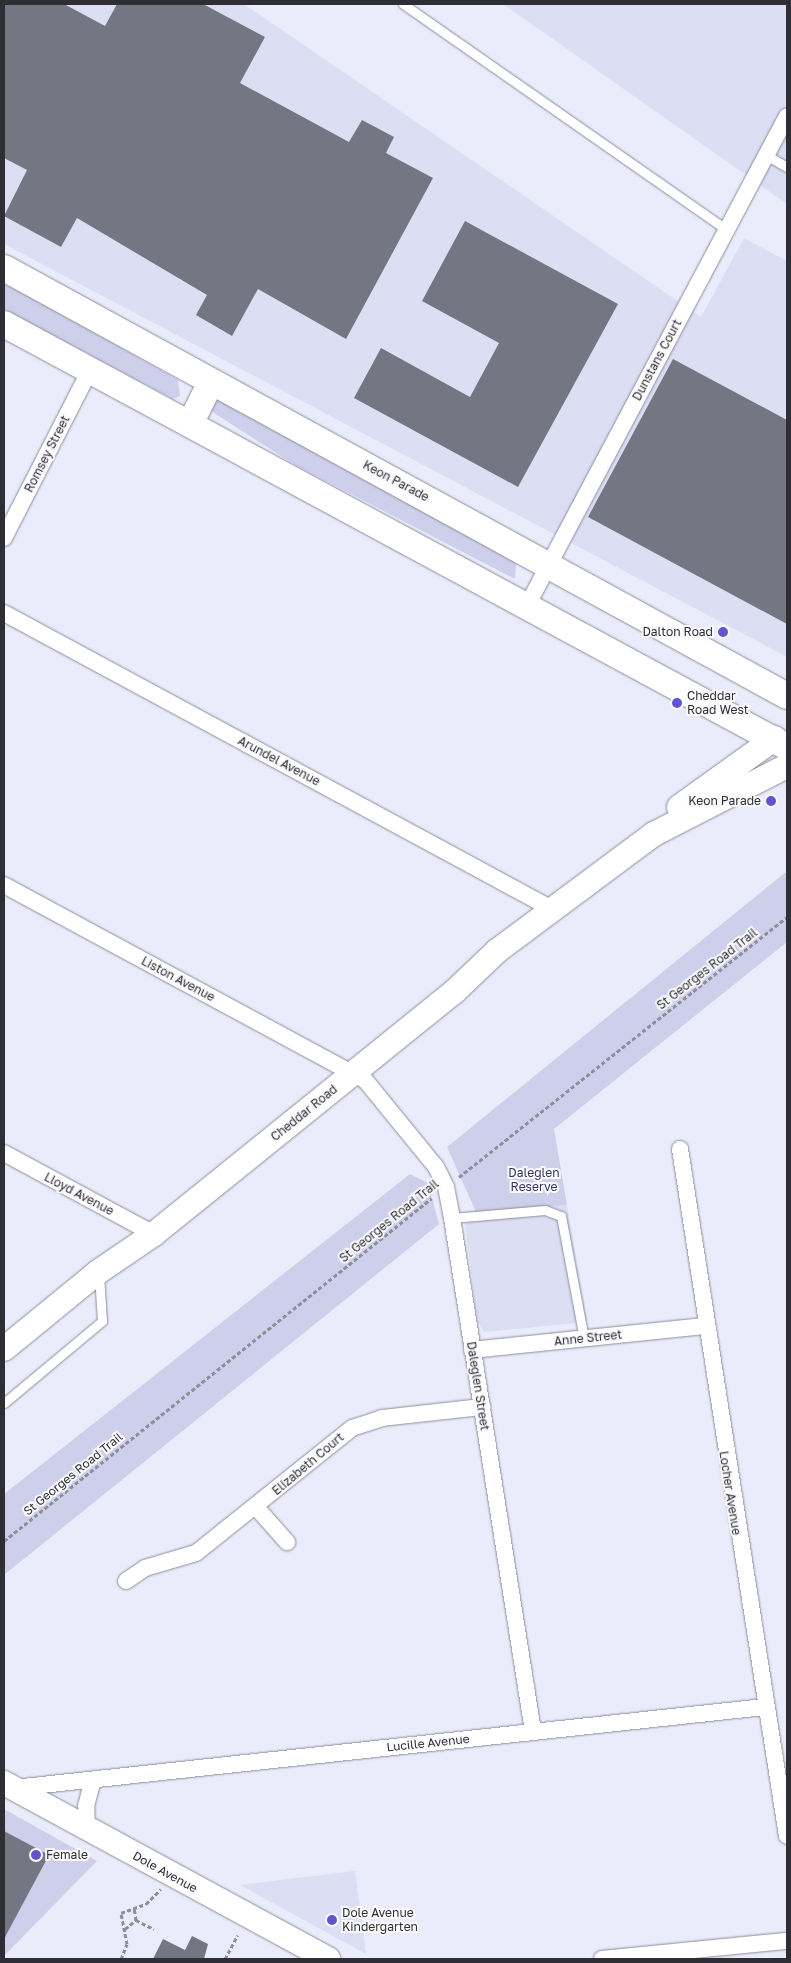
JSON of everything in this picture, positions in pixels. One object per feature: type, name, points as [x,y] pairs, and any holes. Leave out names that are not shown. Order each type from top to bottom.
[{"type":"main road","name":"Keon Parade","points":[[4,268],[211,382],[550,562],[787,696]]},
{"type":"main road","points":[[4,324],[783,739]]},
{"type":"main road","points":[[190,424],[211,382]]},
{"type":"main road","name":"Cheddar Road","points":[[4,1367],[154,1234],[454,992],[505,961],[554,910],[654,834],[714,778],[783,739]]},
{"type":"main road","name":"Cheddar Road","points":[[654,834],[787,766]]},
{"type":"main road","name":"Cheddar Road","points":[[4,1349],[99,1282]]},
{"type":"main road","name":"Dole Avenue","points":[[9,1786],[328,1959]]},
{"type":"street","name":"Dunstans Court","points":[[528,604],[787,116]]},
{"type":"street","name":"Romsey Street","points":[[4,538],[90,370]]},
{"type":"street","name":"Arundel Avenue","points":[[4,613],[554,910]]},
{"type":"street","name":"Liston Avenue","points":[[4,885],[353,1074]]},
{"type":"street","name":"Daleglen Street","points":[[353,1074],[364,1080],[446,1186],[533,1731]]},
{"type":"street","name":"Locher Avenue","points":[[680,1149],[704,1326],[764,1707],[787,1836]]},
{"type":"street","name":"Lloyd Avenue","points":[[4,1153],[154,1234]]},
{"type":"street","name":"Anne Street","points":[[472,1350],[704,1326]]},
{"type":"street","name":"Elizabeth Court","points":[[126,1581],[145,1568],[196,1553],[256,1507],[352,1428],[382,1418],[482,1408]]},
{"type":"street","points":[[256,1507],[286,1542]]},
{"type":"street","name":"Lucille Avenue","points":[[9,1786],[93,1780],[764,1707]]},
{"type":"street","points":[[86,1829],[86,1806],[93,1780]]},
{"type":"street","points":[[602,1959],[787,1941]]},
{"type":"lane","points":[[403,4],[726,230]]},
{"type":"lane","points":[[766,155],[787,167]]},
{"type":"lane","points":[[452,1218],[545,1210],[562,1216],[584,1339]]},
{"type":"lane","points":[[4,1403],[102,1321],[99,1282]]},
{"type":"path","name":"St Georges Road Trail","points":[[4,1541],[446,1186],[787,917]]},
{"type":"path","points":[[121,1959],[127,1944],[121,1913],[146,1904],[159,1892]]},
{"type":"path","points":[[134,1907],[136,1920]]},
{"type":"path","points":[[125,1929],[136,1920]]},
{"type":"path","points":[[136,1920],[154,1929]]},
{"type":"path","points":[[225,1959],[238,1935]]},
{"type":"shaded area","points":[[4,4],[244,4],[701,317],[744,238],[787,261],[787,657],[4,244]]},
{"type":"shaded area","points":[[503,4],[787,4],[787,204]]},
{"type":"shaded area","points":[[567,1205],[587,1322],[484,1332],[476,1319],[464,1212]]},
{"type":"shaded area","name":"Dole Avenue Kindergarten","points":[[355,1871],[366,1954],[240,1885]]},
{"type":"green space","points":[[4,282],[178,380],[180,396],[173,399],[4,309]]},
{"type":"green space","points":[[214,397],[434,510],[460,532],[516,563],[515,579],[295,465],[211,411]]},
{"type":"green space","name":"Daleglen Reserve","points":[[787,871],[787,942],[554,1129],[567,1205],[476,1212],[447,1147]]},
{"type":"green space","points":[[410,1174],[428,1183],[439,1224],[4,1575],[4,1494]]},
{"type":"green space","points":[[4,1809],[97,1861],[4,1956]]},
{"type":"building","points":[[4,4],[64,4],[105,26],[117,4],[203,4],[265,37],[240,83],[349,142],[362,120],[394,137],[386,153],[433,178],[346,339],[258,289],[232,336],[196,315],[207,295],[77,218],[61,247],[4,216],[27,170],[4,158]]},
{"type":"building","points":[[465,221],[618,304],[518,487],[354,398],[381,348],[470,397],[499,343],[422,301]]},
{"type":"building","points":[[673,359],[787,420],[787,624],[588,517]]},
{"type":"building","points":[[4,1831],[49,1855],[4,1939]]},
{"type":"building","points":[[192,1936],[208,1944],[204,1959],[153,1959],[163,1939],[185,1950]]},
{"type":"place","name":"Dalton Road","points":[[723,632]]},
{"type":"place","name":"Cheddar Road West","points":[[677,703]]},
{"type":"place","name":"Keon Parade","points":[[771,801]]},
{"type":"place","name":"Female","points":[[36,1855]]},
{"type":"place","name":"Dole Avenue Kindergarten","points":[[332,1920]]}]
